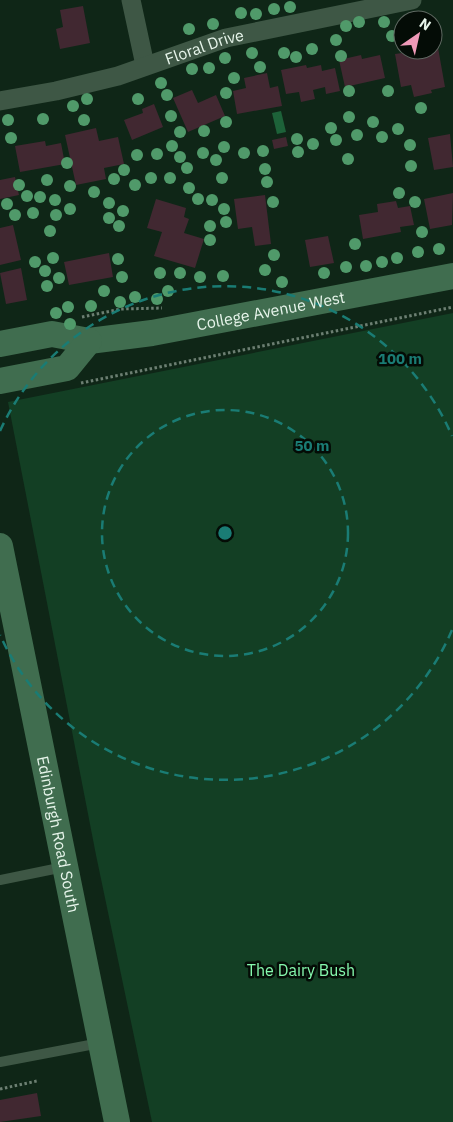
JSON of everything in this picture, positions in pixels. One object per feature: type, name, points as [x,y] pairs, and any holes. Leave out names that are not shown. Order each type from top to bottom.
[{"type":"main road","name":"College Avenue West","points":[[0,344],[52,334],[89,341],[152,333],[453,276]]},
{"type":"main road","points":[[0,381],[67,368],[89,341]]},
{"type":"main road","name":"Edinburgh Road South","points":[[0,546],[118,1122]]},
{"type":"street","points":[[131,0],[145,65]]},
{"type":"street","name":"Floral Drive","points":[[0,101],[96,81],[226,38],[412,0]]},
{"type":"lane","points":[[0,880],[66,867]]},
{"type":"lane","points":[[0,1062],[101,1043]]},
{"type":"path","points":[[79,383],[453,307]]},
{"type":"path","points":[[0,1088],[37,1081]]},
{"type":"green space","name":"The Dairy Bush","points":[[453,313],[453,1122],[152,1122],[96,855],[8,402]]},
{"type":"shaded area","points":[[281,111],[286,132],[277,134],[272,113]]},
{"type":"building","points":[[83,6],[90,43],[60,49],[56,29],[63,27],[60,10]]},
{"type":"building","points":[[361,55],[362,59],[380,55],[385,78],[345,87],[339,60]]},
{"type":"building","points":[[396,60],[440,60],[445,87],[431,90],[432,93],[414,97],[411,85],[401,87]]},
{"type":"building","points":[[306,65],[307,68],[321,65],[322,71],[335,68],[340,91],[326,94],[325,87],[313,90],[315,99],[301,102],[299,92],[286,94],[281,70]]},
{"type":"building","points":[[267,73],[270,88],[278,86],[282,106],[237,114],[233,91],[246,88],[244,78]]},
{"type":"building","points":[[192,90],[198,103],[216,95],[225,116],[188,132],[173,98]]},
{"type":"building","points":[[154,104],[163,127],[132,140],[124,120],[143,113],[142,109]]},
{"type":"building","points":[[96,128],[99,141],[118,137],[124,164],[104,168],[106,179],[76,185],[65,135]]},
{"type":"building","points":[[450,134],[453,167],[434,170],[428,138]]},
{"type":"building","points":[[286,137],[288,146],[274,149],[272,140]]},
{"type":"building","points":[[45,141],[46,146],[61,143],[65,164],[20,172],[15,146]]},
{"type":"building","points":[[15,177],[19,195],[0,199],[0,180]]},
{"type":"building","points":[[453,193],[452,225],[430,229],[424,199]]},
{"type":"building","points":[[265,195],[271,244],[255,246],[252,227],[238,229],[234,199]]},
{"type":"building","points":[[156,199],[186,208],[184,217],[189,219],[184,233],[204,239],[195,268],[154,256],[162,232],[147,228]]},
{"type":"building","points":[[396,201],[398,208],[410,206],[414,225],[400,227],[401,232],[363,239],[359,215],[378,212],[377,204]]},
{"type":"building","points":[[13,225],[21,260],[0,265],[0,228]]},
{"type":"building","points":[[328,236],[334,263],[310,267],[305,240]]},
{"type":"building","points":[[109,253],[113,277],[69,285],[64,262]]},
{"type":"building","points":[[21,268],[27,300],[6,304],[0,273]]},
{"type":"building","points":[[37,1093],[41,1116],[0,1122],[0,1100]]}]
